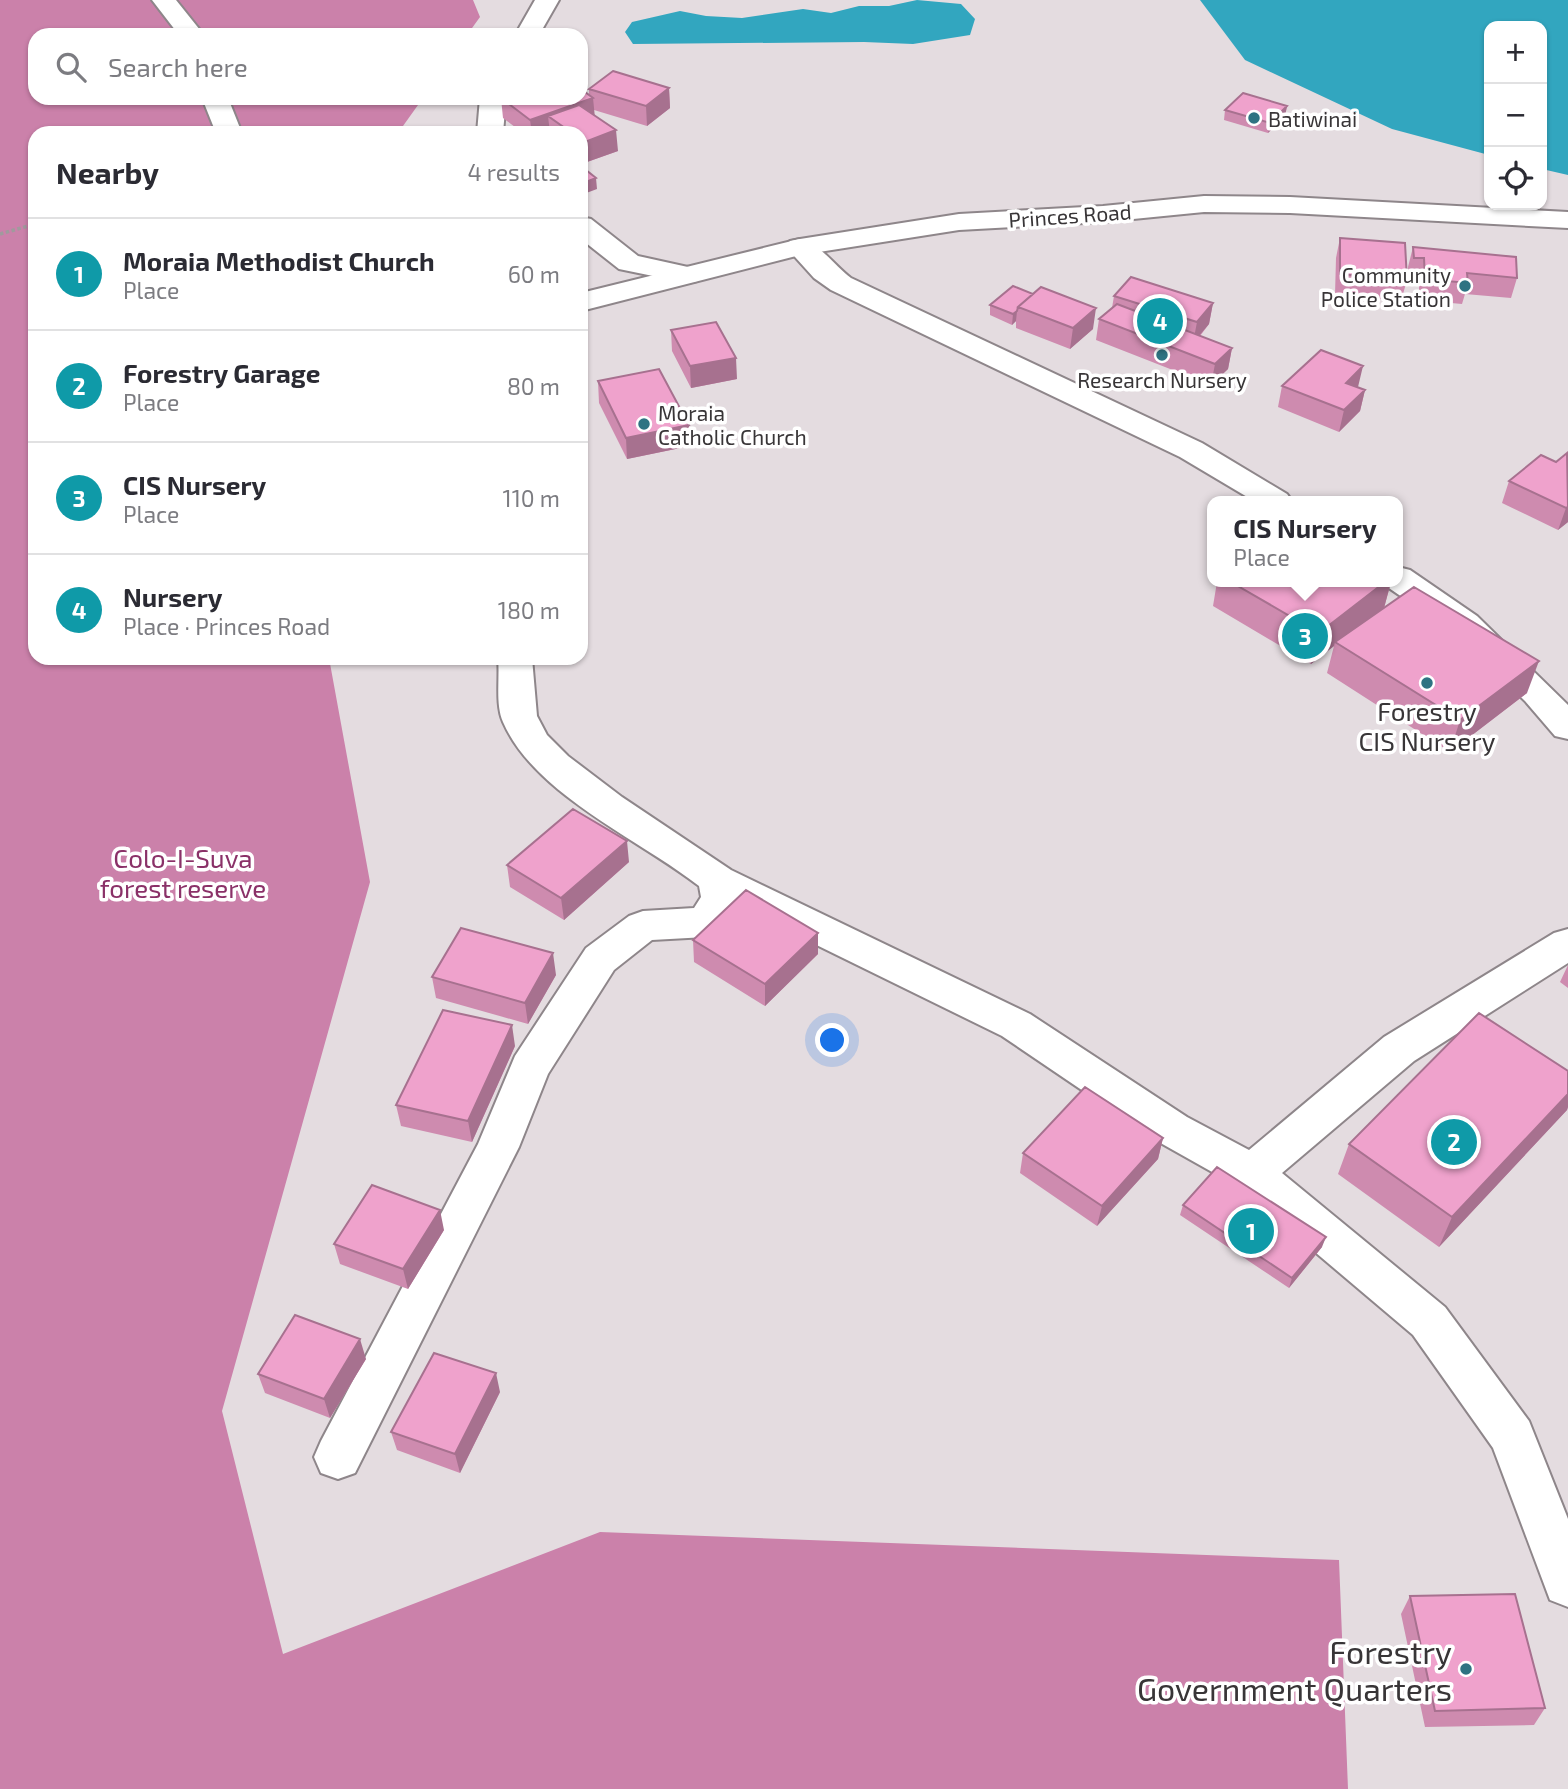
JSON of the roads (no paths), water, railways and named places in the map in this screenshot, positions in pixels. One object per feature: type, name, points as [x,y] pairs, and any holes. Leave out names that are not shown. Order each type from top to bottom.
[{"type":"street","points":[[164,0],[186,28]]},
{"type":"street","points":[[531,28],[547,0]]},
{"type":"street","points":[[218,105],[226,126]]},
{"type":"street","points":[[491,126],[492,105]]},
{"type":"street","name":"Princes Road","points":[[588,300],[800,247],[959,222],[1103,214],[1204,204],[1290,205],[1568,220]]},
{"type":"street","points":[[588,231],[629,263],[687,275]]},
{"type":"street","points":[[800,247],[824,272],[841,284],[1191,450],[1268,496]]},
{"type":"street","points":[[1403,582],[1465,625],[1538,693],[1568,727]]},
{"type":"street","points":[[516,665],[521,721],[547,759],[581,786],[692,859],[717,880],[1016,1025],[1172,1129],[1252,1173],[1429,1321],[1512,1436],[1568,1583]]},
{"type":"street","points":[[338,1457],[498,1147],[530,1068],[600,959],[643,926],[706,922],[720,897],[717,880]]},
{"type":"street","points":[[1252,1173],[1399,1049],[1568,944]]},
{"type":"water","points":[[917,0],[961,4],[975,19],[970,35],[913,44],[633,44],[625,32],[632,22],[680,11],[742,18],[803,9],[831,13],[859,6],[889,6]]},
{"type":"water","points":[[1200,0],[1568,0],[1568,175],[1547,170],[1547,21],[1484,21],[1484,154],[1392,129],[1245,60]]},
{"type":"place","name":"Batiwinai","points":[[1254,118]]},
{"type":"place","name":"Community Police Station","points":[[1465,286]]},
{"type":"place","name":"Nursery","points":[[1160,321]]},
{"type":"place","name":"Research Nursery","points":[[1162,355]]},
{"type":"place","name":"Moraia Catholic Church","points":[[644,424]]},
{"type":"place","name":"CIS Nursery","points":[[1305,636]]},
{"type":"place","name":"Forestry CIS Nursery","points":[[1427,683]]},
{"type":"place","name":"Forestry Garage","points":[[1454,1142]]},
{"type":"place","name":"Moraia Methodist Church","points":[[1251,1231]]},
{"type":"place","name":"Forestry Government Quarters","points":[[1466,1669]]},
{"type":"park label","name":"Colo-I-Suva forest reserve","points":[[183,872]]}]
